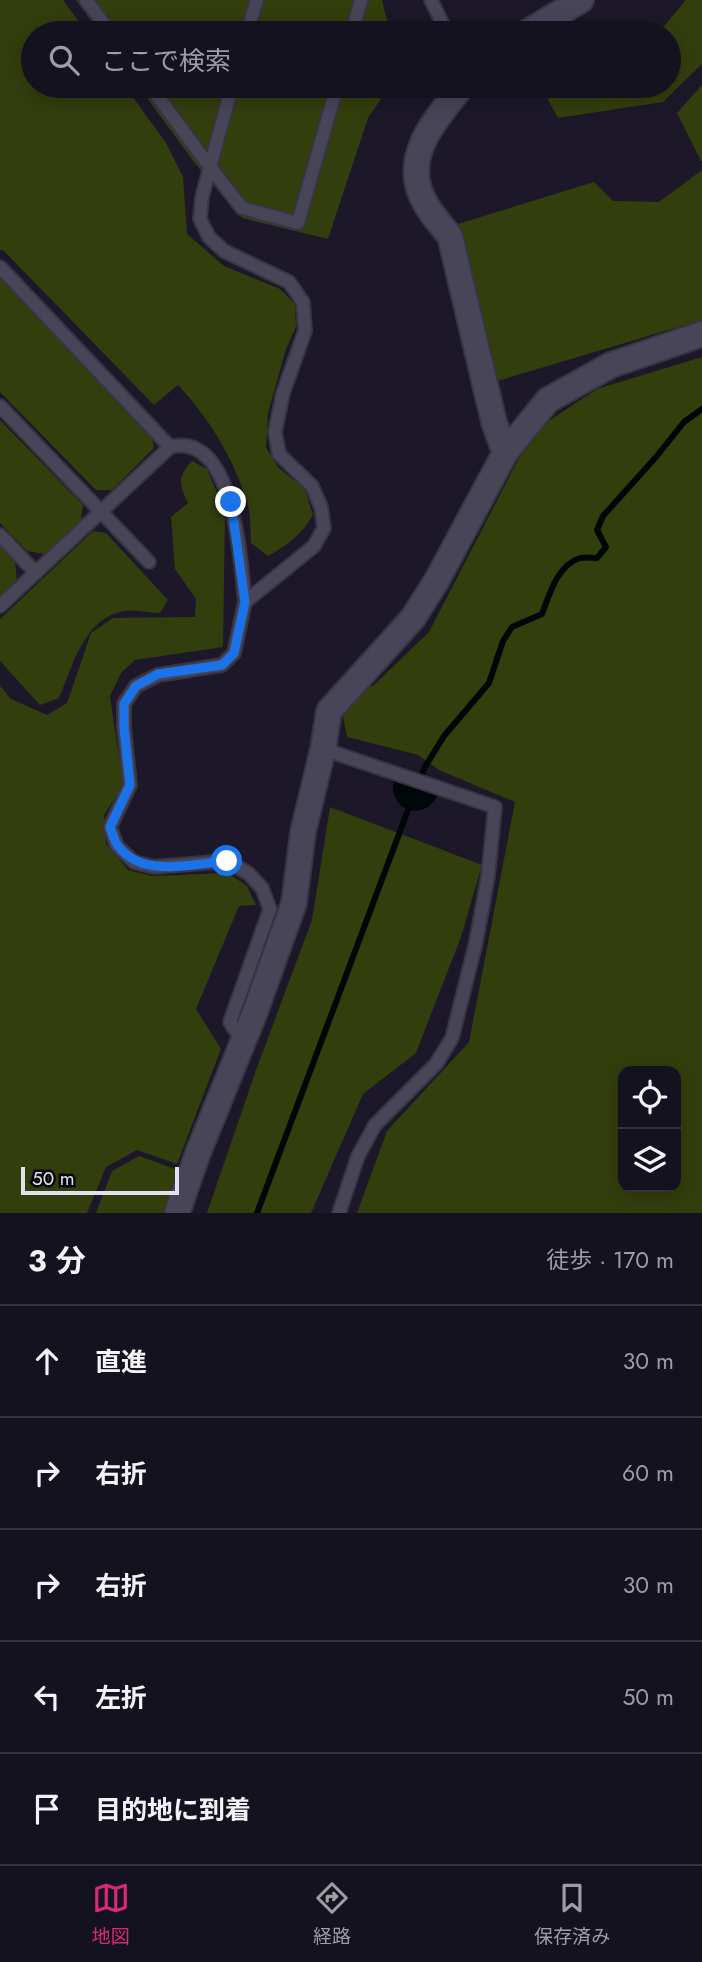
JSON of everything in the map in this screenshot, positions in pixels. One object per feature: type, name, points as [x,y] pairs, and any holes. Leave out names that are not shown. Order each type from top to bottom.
[{"type":"street","points":[[546,21],[581,0]]},
{"type":"street","points":[[453,98],[428,130],[416,161],[419,191],[450,236],[494,422],[505,453]]},
{"type":"street","points":[[177,1213],[294,904],[303,832],[323,749],[329,711],[413,618],[437,580],[505,453],[548,400],[611,365],[702,334]]},
{"type":"lane","points":[[86,0],[102,21]]},
{"type":"lane","points":[[251,21],[257,0]]},
{"type":"lane","points":[[355,21],[361,0]]},
{"type":"lane","points":[[431,0],[441,21]]},
{"type":"lane","points":[[159,98],[242,208],[298,223],[334,98]]},
{"type":"lane","points":[[229,98],[202,197],[200,219],[209,237],[224,251],[289,282],[303,302],[305,331],[283,393],[275,432],[279,454],[312,486],[321,507],[324,528],[314,546],[245,602]]},
{"type":"lane","points":[[0,267],[170,447]]},
{"type":"lane","points":[[0,407],[149,562]]},
{"type":"lane","points":[[0,606],[170,447],[181,444],[197,448],[209,456],[231,502],[245,602],[234,653],[222,665],[158,674],[136,686],[124,704],[130,785],[110,827],[117,846],[134,862],[154,867],[227,861],[248,873],[262,888],[270,909],[230,1022],[242,1041]]},
{"type":"lane","points":[[0,535],[36,573]]},
{"type":"lane","points":[[323,749],[495,807],[488,876],[476,942],[452,1038],[436,1064],[375,1125],[358,1156],[339,1213]]},
{"type":"green space","points":[[0,0],[63,0],[78,21],[21,21],[21,98],[134,98],[166,143],[183,177],[187,234],[224,266],[280,289],[295,304],[296,327],[286,349],[268,413],[266,448],[279,468],[305,489],[313,515],[294,539],[268,556],[251,543],[250,515],[241,483],[218,438],[189,397],[178,385],[154,405],[3,250],[0,250]]},
{"type":"green space","points":[[76,0],[382,0],[387,21],[91,21]]},
{"type":"green space","points":[[686,0],[702,0],[702,64],[681,84],[681,21],[668,21]]},
{"type":"green space","points":[[702,85],[702,161],[701,161],[677,113]]},
{"type":"green space","points":[[147,98],[382,98],[368,118],[328,239],[242,218],[194,162]]},
{"type":"green space","points":[[547,98],[667,98],[663,102],[558,118]]},
{"type":"green space","points":[[702,170],[702,320],[494,382],[458,224],[594,182],[613,201],[659,202]]},
{"type":"green space","points":[[0,277],[152,437],[154,448],[112,490],[96,490],[0,392]]},
{"type":"green space","points":[[702,357],[702,1213],[357,1213],[387,1131],[469,1042],[515,802],[439,770],[418,755],[347,737],[342,712],[359,691],[374,685],[429,632],[519,458],[547,422],[597,389]]},
{"type":"green space","points":[[0,420],[83,505],[81,520],[45,554],[27,551],[0,523]]},
{"type":"green space","points":[[192,461],[207,469],[225,512],[223,647],[135,660],[121,673],[110,696],[123,785],[104,815],[106,844],[128,870],[152,876],[228,873],[247,886],[256,905],[239,906],[196,1009],[221,1049],[177,1164],[137,1150],[106,1167],[87,1213],[0,1213],[0,686],[11,699],[47,715],[67,703],[91,633],[113,618],[195,617],[196,599],[175,569],[171,517],[188,503],[181,481]]},
{"type":"green space","points":[[93,531],[106,533],[168,600],[160,613],[126,611],[104,619],[86,637],[59,698],[40,705],[0,661],[0,619]]},
{"type":"green space","points":[[0,545],[15,562],[17,581],[0,597]]},
{"type":"green space","points":[[330,807],[482,865],[461,937],[416,1053],[363,1094],[311,1213],[207,1213],[256,1070],[312,920]]},
{"type":"green space","points":[[139,1156],[180,1171],[163,1213],[96,1213],[112,1171]]},
{"type":"shaded area","points":[[394,779],[438,794],[425,809],[408,809],[396,799]]},
{"type":"waterway","points":[[419,782],[444,736],[489,683],[503,641],[512,627],[542,614],[551,590],[565,567],[580,558],[597,558],[606,547],[597,530],[603,516],[684,422],[702,409]]},
{"type":"waterway","points":[[257,1213],[411,802]]},
{"type":"route","points":[[227,861],[154,867],[134,862],[117,846],[110,827],[130,785],[124,704],[136,686],[158,674],[222,665],[234,653],[245,602],[231,502]]}]
